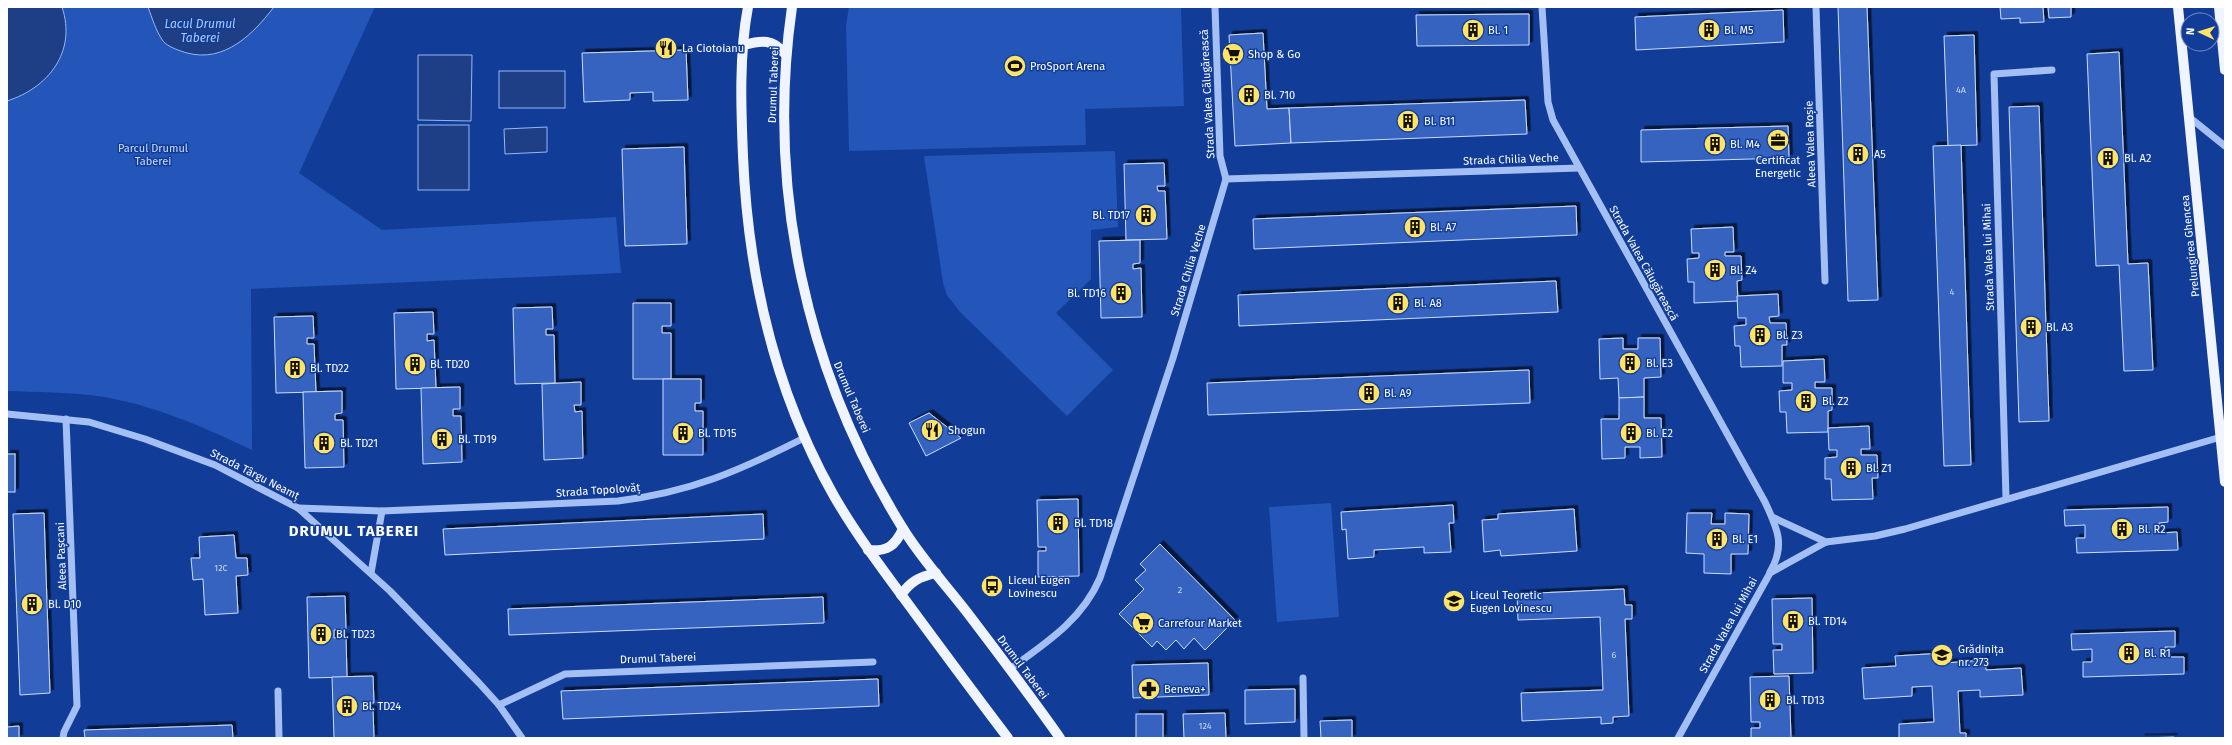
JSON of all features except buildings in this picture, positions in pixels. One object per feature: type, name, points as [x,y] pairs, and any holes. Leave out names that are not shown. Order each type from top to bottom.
[{"type":"main road","points":[[748,7],[744,45],[742,114],[744,191],[750,242],[759,294],[776,360],[804,438],[834,496],[868,550],[1008,738]]},
{"type":"main road","name":"Drumul Taberei","points":[[792,7],[785,54],[783,135],[786,181],[802,284],[820,352],[836,395],[880,488],[903,529],[1010,669],[1060,738]]},
{"type":"main road","name":"Prelungirea Ghencea","points":[[2178,7],[2225,482]]},
{"type":"main road","points":[[2219,7],[2225,70]]},
{"type":"main road","points":[[744,45],[764,40],[779,46],[785,54]]},
{"type":"main road","points":[[868,550],[886,550],[893,545],[903,529]]},
{"type":"main road","points":[[901,595],[908,585],[918,577],[936,573]]},
{"type":"street","name":"Strada Valea Călugărească","points":[[1215,7],[1220,156],[1226,178]]},
{"type":"street","name":"Strada Valea Călugărească","points":[[1542,7],[1548,102],[1553,120],[1578,168],[1772,517],[1777,529],[1779,546],[1776,562],[1770,573]]},
{"type":"street","name":"Aleea Valea Roșie","points":[[1816,7],[1825,281]]},
{"type":"street","name":"Strada Valea lui Mihai","points":[[2006,498],[1994,74],[2052,70]]},
{"type":"street","points":[[2189,118],[2225,146]]},
{"type":"street","name":"Strada Chilia Veche","points":[[1010,669],[1065,628],[1093,595],[1173,358],[1226,178],[1578,168]]},
{"type":"street","name":"Strada Târgu Neamț","points":[[7,414],[66,419],[119,430],[215,465],[298,508],[371,573],[499,705],[522,738]]},
{"type":"street","name":"Aleea Pașcani","points":[[63,738],[64,732],[77,706],[66,419]]},
{"type":"street","name":"Strada Valea lui Mihai","points":[[1678,738],[1770,573],[1826,542],[1854,540],[1897,531],[2006,498],[2220,437]]},
{"type":"street","name":"Strada Topolovăț","points":[[298,508],[382,511],[618,501],[655,496],[713,480],[804,438]]},
{"type":"street","points":[[371,573],[382,511]]},
{"type":"street","points":[[1772,517],[1826,542]]},
{"type":"street","name":"Drumul Taberei","points":[[499,705],[565,674],[873,662]]},
{"type":"street","points":[[1303,678],[1304,738]]},
{"type":"street","points":[[278,691],[279,738]]},
{"type":"green space","name":"Parcul Drumul Taberei","points":[[7,7],[375,7],[299,173],[382,230],[616,217],[621,273],[251,289],[252,450],[177,417],[119,400],[98,396],[52,392],[7,391]]},
{"type":"green space","name":"ProSport Arena","points":[[849,7],[1181,7],[1184,106],[1085,109],[1086,145],[849,151],[846,25]]},
{"type":"green space","points":[[1115,151],[1118,227],[1091,230],[1091,279],[1056,313],[1113,370],[1067,416],[960,312],[947,295],[943,283],[924,156]]},
{"type":"green space","points":[[1331,503],[1339,617],[1277,622],[1269,507]]},
{"type":"water","points":[[7,7],[62,7],[66,23],[66,39],[56,66],[46,77],[35,87],[22,95],[7,101]]},
{"type":"water","name":"Lacul Drumul Taberei","points":[[148,7],[274,7],[257,27],[237,44],[214,54],[201,55],[181,51],[165,43],[156,29]]},
{"type":"water","points":[[418,55],[472,55],[471,121],[418,120]]},
{"type":"water","points":[[499,71],[565,71],[565,108],[499,108]]},
{"type":"water","points":[[418,125],[469,125],[469,190],[418,190]]},
{"type":"water","points":[[547,127],[547,152],[505,154],[504,129]]},
{"type":"place","name":"Bl. 1","points":[[1473,30]]},
{"type":"place","name":"Bl. M5","points":[[1709,30]]},
{"type":"place","name":"La Ciotoianu","points":[[666,48]]},
{"type":"place","name":"Shop & Go","points":[[1233,54]]},
{"type":"place","name":"ProSport Arena","points":[[1015,66]]},
{"type":"place","name":"Bl. 710","points":[[1249,95]]},
{"type":"place","name":"Bl. B11","points":[[1408,121]]},
{"type":"place","name":"Certificat Energetic","points":[[1778,140]]},
{"type":"place","name":"Bl. M4","points":[[1715,144]]},
{"type":"place","name":"A5","points":[[1858,154]]},
{"type":"place","name":"Bl. A2","points":[[2108,158]]},
{"type":"place","name":"Bl. TD17","points":[[1146,215]]},
{"type":"place","name":"Bl. A7","points":[[1415,227]]},
{"type":"place","name":"Bl. Z4","points":[[1715,270]]},
{"type":"place","name":"Bl. TD16","points":[[1121,293]]},
{"type":"place","name":"Bl. A8","points":[[1398,303]]},
{"type":"place","name":"Bl. A3","points":[[2031,327]]},
{"type":"place","name":"Bl. Z3","points":[[1760,335]]},
{"type":"place","name":"Bl. E3","points":[[1630,363]]},
{"type":"place","name":"Bl. TD20","points":[[415,364]]},
{"type":"place","name":"Bl. TD22","points":[[295,368]]},
{"type":"place","name":"Bl. A9","points":[[1369,393]]},
{"type":"place","name":"Bl. Z2","points":[[1806,401]]},
{"type":"place","name":"Shogun","points":[[932,430]]},
{"type":"place","name":"Bl. TD15","points":[[683,433]]},
{"type":"place","name":"Bl. E2","points":[[1631,433]]},
{"type":"place","name":"Bl. TD19","points":[[442,439]]},
{"type":"place","name":"Bl. TD21","points":[[324,443]]},
{"type":"place","name":"Bl. Z1","points":[[1851,468]]},
{"type":"place","name":"Bl. TD18","points":[[1058,523]]},
{"type":"place","name":"Bl. R2","points":[[2122,529]]},
{"type":"place","name":"Bl. E1","points":[[1717,539]]},
{"type":"place","name":"Liceul Eugen Lovinescu","points":[[992,586]]},
{"type":"place","name":"Liceul Teoretic Eugen Lovinescu","points":[[1454,601]]},
{"type":"place","name":"Bl. D10","points":[[32,604]]},
{"type":"place","name":"Bl. TD14","points":[[1793,621]]},
{"type":"place","name":"Carrefour Market","points":[[1143,623]]},
{"type":"place","name":"Bl. TD23","points":[[321,634]]},
{"type":"place","name":"Bl. R1","points":[[2129,653]]},
{"type":"place","name":"Grădinița nr. 273","points":[[1942,655]]},
{"type":"place","name":"Beneva+","points":[[1149,689]]},
{"type":"place","name":"Bl. TD13","points":[[1770,700]]},
{"type":"place","name":"Bl. TD24","points":[[347,706]]},
{"type":"district","name":"DRUMUL TABEREI","points":[[354,531]]}]
